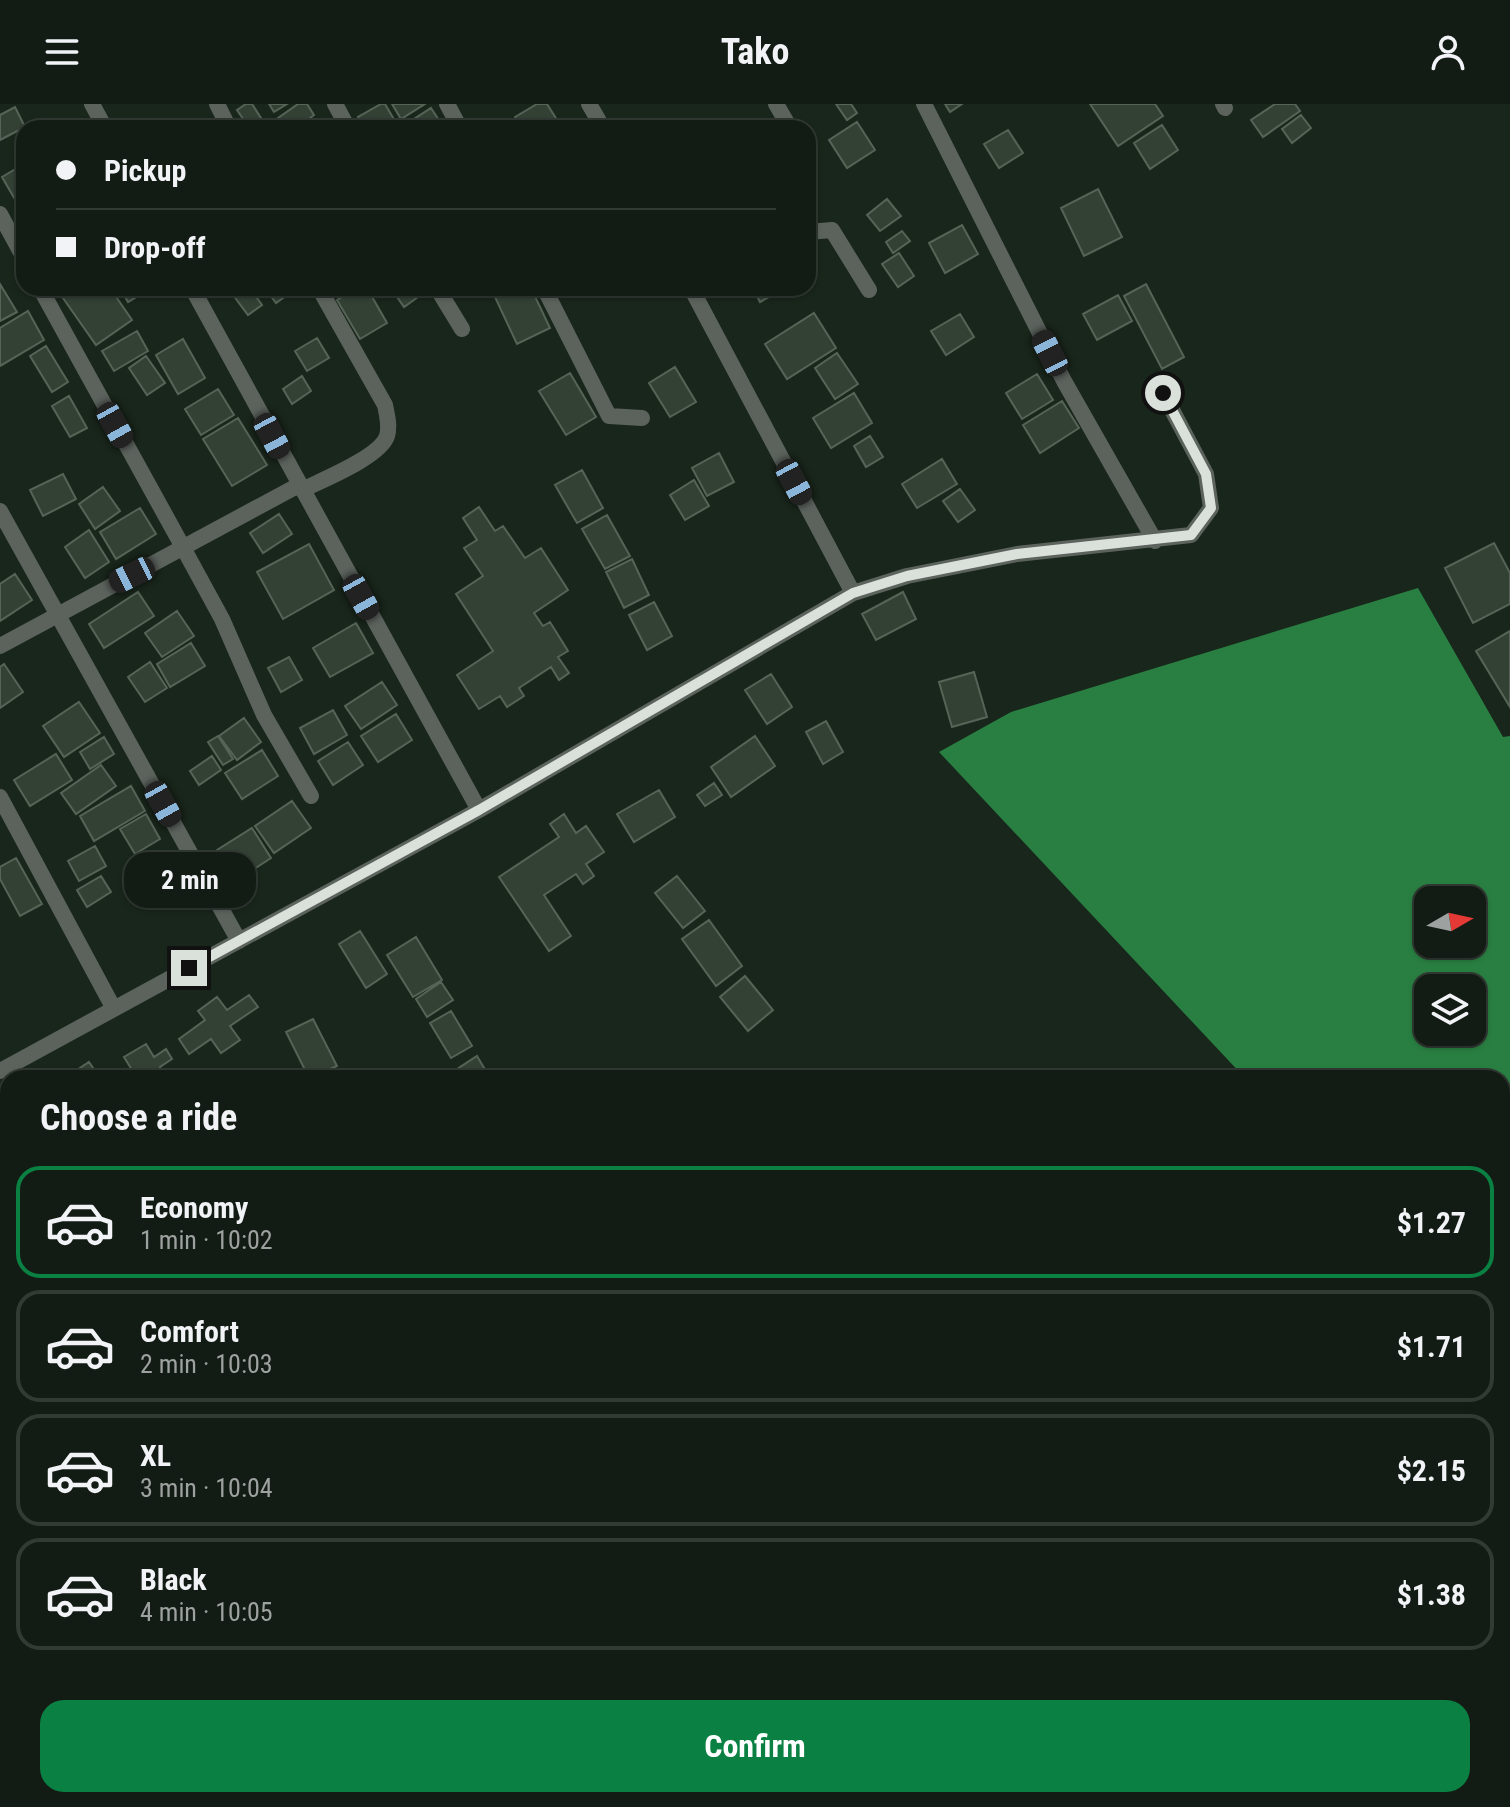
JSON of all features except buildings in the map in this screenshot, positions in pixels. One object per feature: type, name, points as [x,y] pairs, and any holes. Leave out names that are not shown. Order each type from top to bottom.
[{"type":"street","points":[[924,104],[1064,381],[1155,541]]},
{"type":"street","points":[[0,214],[16,243]]},
{"type":"street","points":[[816,231],[832,230],[869,290]]},
{"type":"street","points":[[44,296],[222,619],[264,715],[311,796]]},
{"type":"street","points":[[196,296],[479,810]]},
{"type":"street","points":[[0,646],[56,613],[377,451],[387,438],[389,423],[385,405],[324,296]]},
{"type":"street","points":[[442,296],[462,329]]},
{"type":"street","points":[[548,296],[609,416],[642,418]]},
{"type":"street","points":[[695,296],[853,593]]},
{"type":"street","points":[[2,1070],[479,810],[853,593],[907,576],[1017,554],[1191,535],[1211,508],[1206,474],[1163,393]]},
{"type":"street","points":[[0,511],[239,941]]},
{"type":"street","points":[[0,797],[114,1009]]},
{"type":"shaded area","points":[[1418,588],[1503,737],[1510,736],[1510,1070],[1237,1070],[939,752],[1011,712]]},
{"type":"route","points":[[189,968],[479,810],[853,593],[907,576],[1017,554],[1191,535],[1211,508],[1206,474],[1163,393]]}]
